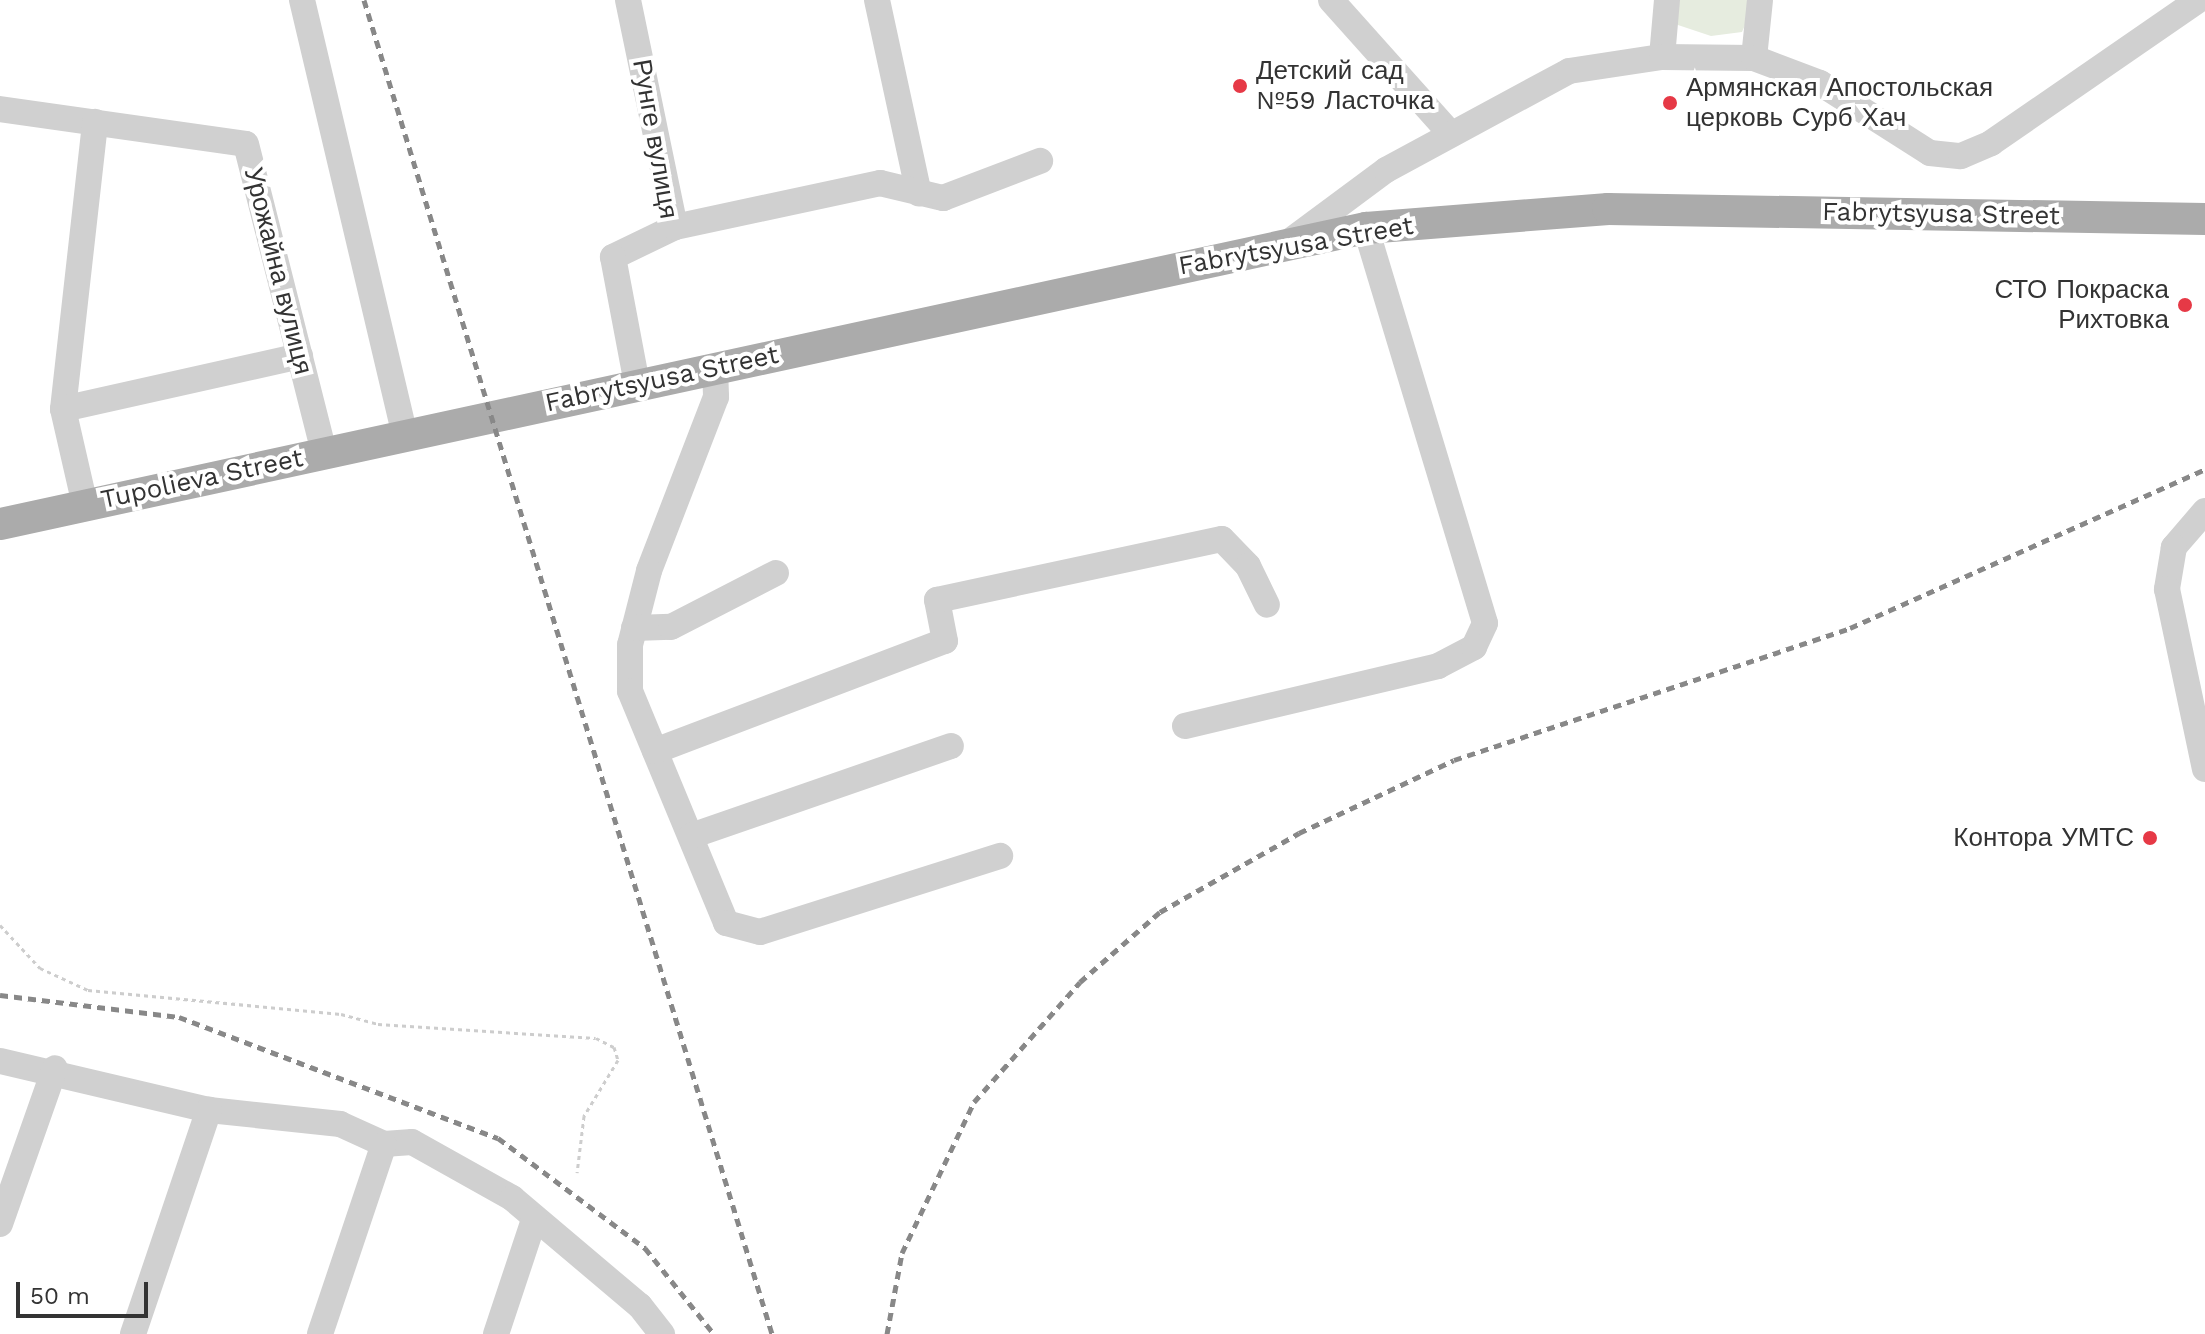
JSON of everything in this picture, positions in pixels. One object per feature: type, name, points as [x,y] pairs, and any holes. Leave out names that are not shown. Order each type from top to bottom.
[{"type":"main road","name":"Fabrytsyusa Street","points":[[405,435],[1289,242],[1366,228],[1608,209],[2205,219]]},
{"type":"main road","name":"Tupolieva Street","points":[[0,524],[405,435]]},
{"type":"street","points":[[302,0],[405,435]]},
{"type":"street","name":"Рунге вулиця","points":[[628,0],[675,227],[613,257],[637,384]]},
{"type":"street","points":[[877,0],[919,194]]},
{"type":"street","points":[[1331,0],[1451,134]]},
{"type":"street","points":[[1662,57],[1667,0]]},
{"type":"street","points":[[1754,58],[1760,0]]},
{"type":"street","points":[[1289,242],[1386,170],[1569,71],[1662,57],[1754,58],[1820,83],[1930,153],[1961,156],[1991,143],[2198,0]]},
{"type":"street","name":"Урожайна вулиця","points":[[0,109],[246,144],[324,453]]},
{"type":"street","points":[[85,505],[63,409],[95,122]]},
{"type":"street","points":[[675,227],[880,183],[943,198],[1040,161]]},
{"type":"street","points":[[1185,726],[1438,666],[1474,647],[1485,623],[1366,228]]},
{"type":"street","points":[[63,409],[300,356]]},
{"type":"street","points":[[715,367],[716,397],[634,628],[630,691],[726,923],[751,932],[1000,856]]},
{"type":"street","points":[[2205,511],[2174,547],[2167,589],[2205,769]]},
{"type":"street","points":[[655,751],[945,641],[937,600],[1222,539],[1248,566],[1267,605]]},
{"type":"street","points":[[634,628],[671,627],[776,573]]},
{"type":"street","points":[[691,836],[951,746]]},
{"type":"street","points":[[0,1061],[55,1068],[209,1110],[340,1124],[384,1144],[412,1142],[448,1160],[534,1220],[640,1306],[662,1334]]},
{"type":"street","points":[[0,1224],[55,1068]]},
{"type":"street","points":[[133,1334],[209,1110]]},
{"type":"street","points":[[320,1334],[384,1144]]},
{"type":"street","points":[[496,1334],[534,1220]]},
{"type":"path","points":[[0,925],[40,968],[88,990],[341,1014],[378,1024],[596,1038],[614,1047],[618,1060],[584,1116],[577,1173]]},
{"type":"shaded area","points":[[1673,0],[1756,0],[1742,32],[1711,36],[1675,24]]},
{"type":"railway","points":[[364,0],[772,1334]]},
{"type":"railway","points":[[887,1334],[902,1253],[974,1102],[1080,982],[1160,912],[1299,833],[1454,760],[1850,628],[2205,469]]},
{"type":"railway","points":[[0,995],[179,1017],[498,1138],[645,1248],[714,1334]]},
{"type":"place","name":"Детский сад №59 Ласточка","points":[[1240,86]]},
{"type":"place","name":"Армянская Апостольская церковь Сурб Хач","points":[[1670,103]]},
{"type":"place","name":"СТО Покраска Рихтовка","points":[[2185,305]]},
{"type":"place","name":"Контора УМТС","points":[[2150,838]]}]
